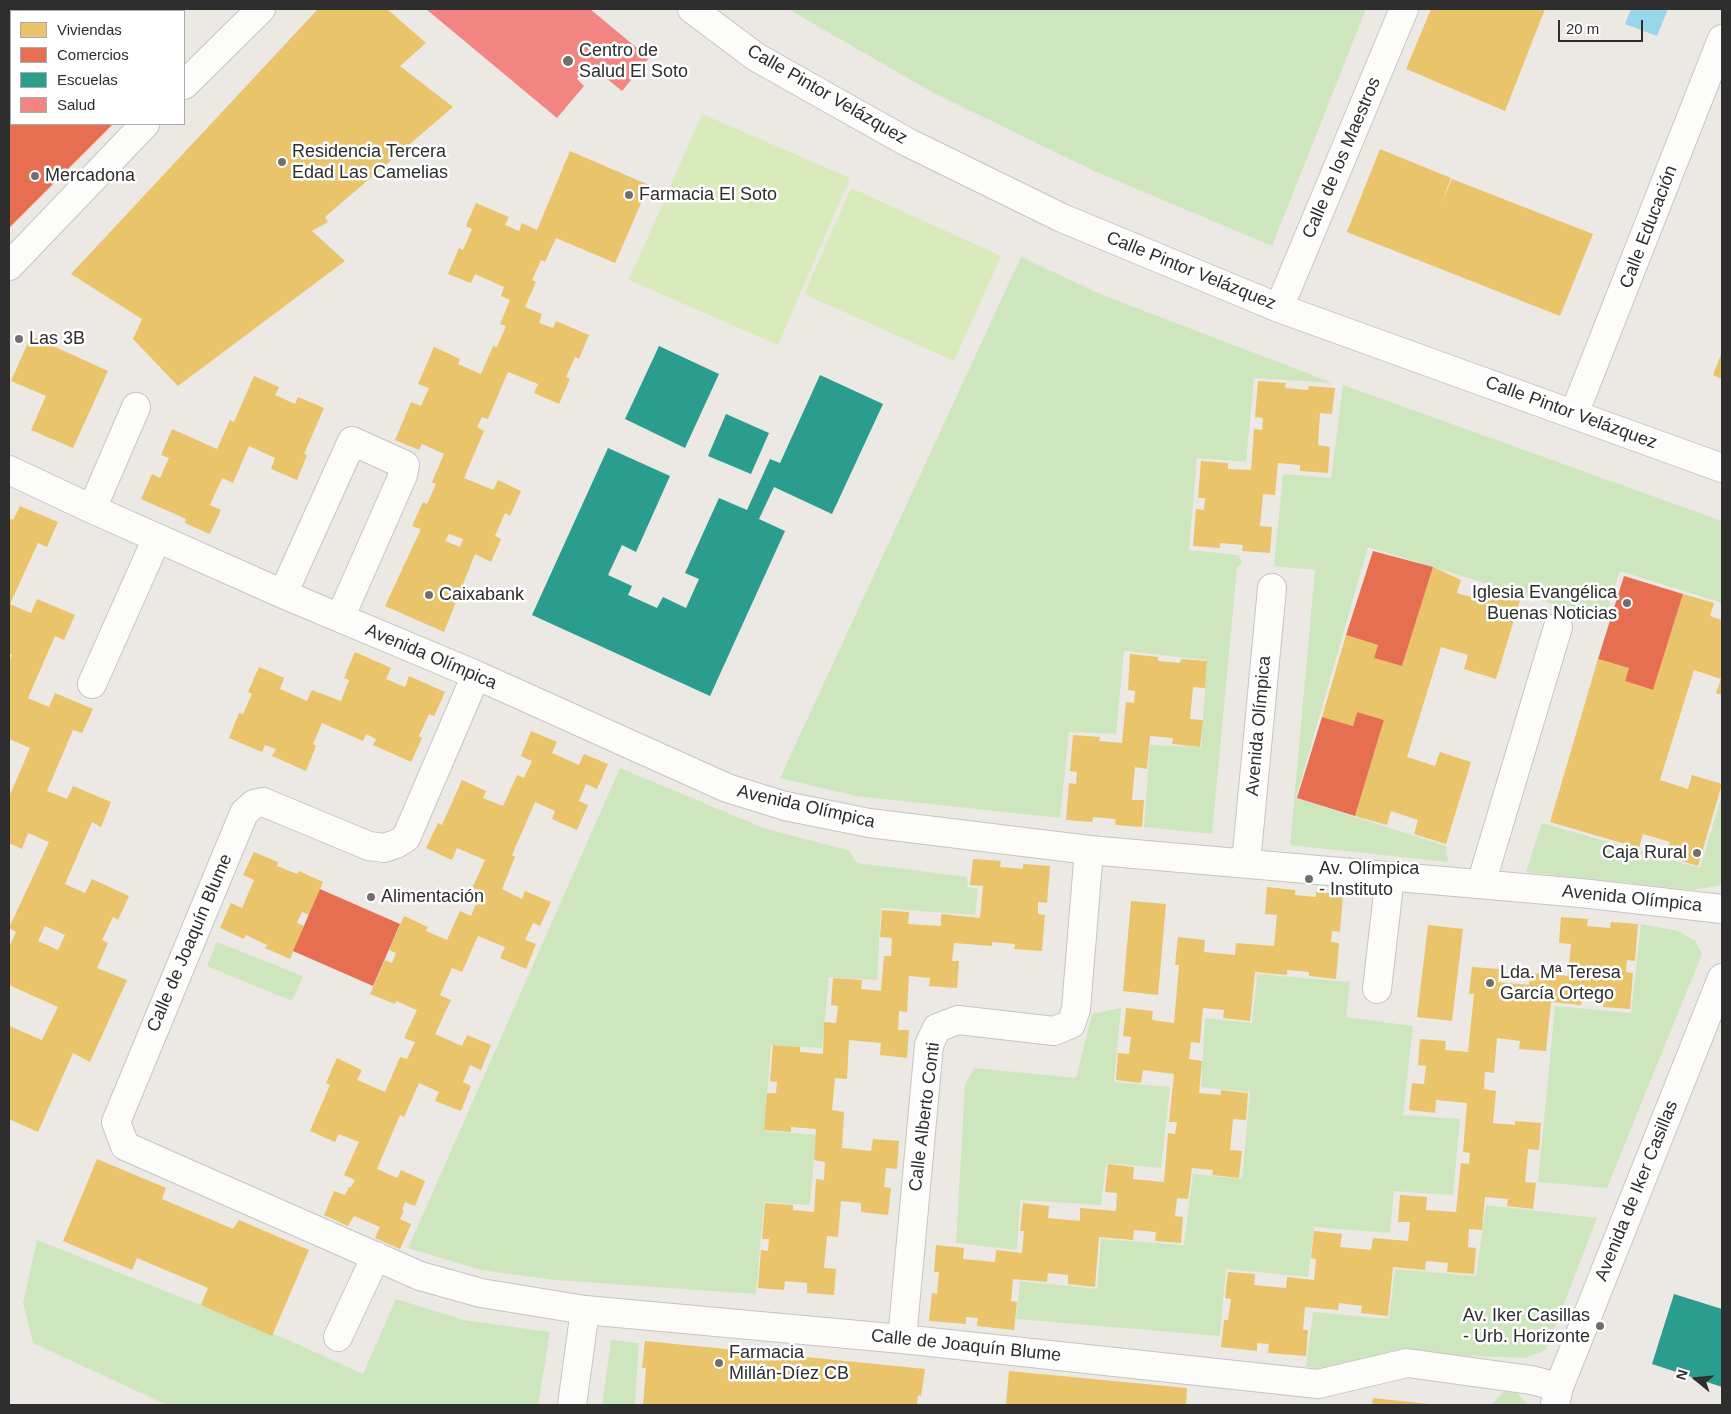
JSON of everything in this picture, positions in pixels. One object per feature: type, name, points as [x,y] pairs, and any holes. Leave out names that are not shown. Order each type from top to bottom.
[{"type":"street","points":[[185,84],[261,9]]},
{"type":"street","name":"Calle Pintor Velázquez","points":[[692,9],[756,57],[907,142],[1062,218],[1279,308],[1722,468]]},
{"type":"street","name":"Calle de los Maestros","points":[[1279,308],[1404,9]]},
{"type":"street","name":"Calle Educación","points":[[1574,414],[1722,39]]},
{"type":"street","points":[[9,266],[144,125]]},
{"type":"street","points":[[92,509],[136,407]]},
{"type":"street","points":[[283,594],[352,441],[405,464],[403,475],[340,618]]},
{"type":"street","name":"Avenida Olímpica","points":[[9,470],[283,594],[476,676],[727,788],[786,806],[869,823],[1089,850],[1581,892],[1722,909]]},
{"type":"street","points":[[92,684],[157,538]]},
{"type":"street","name":"Avenida Olímpica","points":[[1246,863],[1272,588]]},
{"type":"street","points":[[1481,884],[1558,627]]},
{"type":"street","name":"Calle de Joaquín Blume","points":[[476,676],[406,838],[396,844],[384,848],[369,846],[263,802],[254,804],[244,813],[116,1122],[124,1146],[420,1276],[481,1293],[585,1310],[902,1339],[1318,1384],[1407,1363],[1531,1380],[1557,1396]]},
{"type":"street","name":"Calle Alberto Conti","points":[[902,1339],[930,1045],[937,1028],[958,1020],[1054,1031],[1071,1024],[1076,1009],[1089,850]]},
{"type":"street","points":[[1377,989],[1390,876]]},
{"type":"street","name":"Avenida de Iker Casillas","points":[[1557,1396],[1713,1025],[1722,978]]},
{"type":"street","points":[[338,1336],[376,1256]]},
{"type":"street","points":[[572,1405],[585,1310]]},
{"type":"green space","points":[[788,9],[1366,9],[1272,246],[1094,171],[932,92]]},
{"type":"green space","points":[[702,114],[850,178],[778,345],[629,280]]},
{"type":"green space","points":[[851,188],[1001,256],[954,361],[804,294]]},
{"type":"green space","points":[[1021,257],[1105,296],[1333,383],[1254,378],[1246,462],[1197,458],[1189,550],[1239,555],[1242,563],[1237,568],[1212,834],[1144,827],[1150,745],[1201,747],[1207,660],[1124,651],[1116,734],[1069,732],[1060,818],[856,796],[780,778]]},
{"type":"green space","points":[[1343,385],[1722,521],[1722,603],[1620,571],[1604,620],[1368,547],[1296,798],[1446,846],[1448,862],[1290,845],[1315,570],[1274,566],[1283,474],[1331,478]]},
{"type":"green space","points":[[620,768],[766,829],[848,850],[857,863],[967,877],[968,887],[978,889],[975,915],[881,908],[877,980],[829,977],[822,1048],[771,1045],[764,1131],[816,1135],[810,1205],[764,1202],[756,1294],[555,1280],[481,1270],[408,1248]]},
{"type":"green space","points":[[1722,794],[1722,885],[1693,890],[1526,872],[1542,823],[1700,868]]},
{"type":"green space","points":[[1641,924],[1678,931],[1695,941],[1702,954],[1607,1188],[1538,1182],[1555,1006],[1631,1013]]},
{"type":"green space","points":[[217,942],[303,976],[292,1001],[207,966]]},
{"type":"green space","points":[[1257,974],[1350,982],[1346,1017],[1413,1026],[1403,1115],[1460,1119],[1453,1195],[1394,1191],[1390,1233],[1314,1227],[1308,1277],[1226,1269],[1220,1336],[1016,1319],[1020,1281],[1097,1289],[1101,1239],[1184,1245],[1193,1174],[1242,1179],[1250,1092],[1201,1087],[1205,1018],[1252,1023]]},
{"type":"green space","points":[[1121,1008],[1114,1082],[1170,1087],[1161,1168],[1106,1163],[1101,1205],[1020,1200],[1017,1250],[956,1243],[965,1085],[974,1068],[1076,1078],[1092,1014]]},
{"type":"green space","points":[[1486,1205],[1597,1218],[1546,1350],[1525,1358],[1404,1353],[1331,1370],[1306,1367],[1313,1312],[1389,1319],[1395,1269],[1476,1276]]},
{"type":"green space","points":[[37,1240],[286,1339],[363,1374],[396,1299],[464,1320],[550,1332],[538,1405],[167,1405],[33,1343],[23,1303]]},
{"type":"green space","points":[[611,1340],[639,1343],[635,1405],[602,1405]]},
{"type":"green space","points":[[1510,1385],[1528,1405],[1491,1405]]},
{"type":"water","points":[[1631,9],[1668,9],[1657,36],[1625,24]]},
{"type":"building: Viviendas","name":"Residencia Tercera Edad Las Camelias","points":[[318,9],[387,9],[426,43],[400,66],[453,107],[325,217],[328,222],[312,231],[345,261],[178,386],[133,339],[142,319],[71,274]]},
{"type":"building: Viviendas","points":[[1431,9],[1545,9],[1505,111],[1406,69]]},
{"type":"building: Viviendas","points":[[1380,149],[1451,178],[1442,202],[1452,179],[1593,234],[1560,316],[1347,232]]},
{"type":"building: Viviendas","points":[[570,151],[649,185],[615,263],[556,238],[545,262],[541,260],[532,280],[536,282],[525,307],[542,314],[539,323],[553,328],[556,321],[589,335],[579,359],[575,357],[566,377],[570,379],[559,404],[534,393],[538,384],[508,372],[488,419],[482,417],[477,427],[484,431],[464,478],[493,490],[498,480],[521,491],[510,516],[505,513],[495,536],[501,539],[491,562],[475,554],[444,632],[385,606],[421,529],[412,526],[423,502],[427,504],[436,484],[432,482],[444,454],[422,444],[419,450],[395,440],[411,402],[421,406],[429,388],[418,384],[434,347],[460,359],[458,364],[481,374],[493,346],[497,347],[506,326],[500,324],[510,300],[501,296],[504,287],[475,274],[471,283],[448,274],[459,248],[463,250],[472,229],[466,226],[476,203],[509,217],[505,225],[519,231],[522,223],[537,230]],"holes":[[[449,534],[463,539],[460,547],[445,541]]]},
{"type":"building: Viviendas","points":[[31,336],[108,371],[73,448],[31,430],[46,396],[11,381]]},
{"type":"building: Viviendas","points":[[1722,352],[1722,379],[1713,375]]},
{"type":"building: Viviendas","points":[[254,376],[279,387],[275,395],[295,404],[298,397],[324,408],[304,454],[307,455],[297,480],[271,469],[275,458],[249,446],[233,483],[222,478],[210,505],[221,510],[210,534],[185,523],[186,519],[141,499],[152,474],[160,478],[169,458],[161,455],[172,429],[217,449],[230,420],[234,422]]},
{"type":"building: Viviendas","points":[[1258,381],[1286,383],[1285,388],[1308,390],[1309,386],[1335,388],[1332,414],[1320,413],[1318,445],[1330,447],[1328,473],[1300,471],[1300,465],[1278,463],[1275,495],[1263,494],[1260,526],[1272,527],[1270,553],[1242,551],[1243,545],[1220,543],[1220,548],[1193,546],[1196,509],[1204,510],[1205,498],[1198,498],[1201,461],[1228,463],[1228,469],[1251,470],[1254,429],[1262,430],[1263,418],[1255,417]]},
{"type":"building: Viviendas","points":[[20,506],[58,522],[47,547],[38,543],[10,604],[31,613],[37,599],[75,615],[64,640],[55,636],[28,698],[49,707],[55,693],[93,709],[82,733],[73,730],[47,791],[67,799],[73,786],[111,802],[101,827],[92,822],[65,884],[85,893],[92,879],[129,896],[118,920],[113,917],[102,940],[108,943],[97,968],[127,980],[90,1062],[73,1053],[38,1132],[9,1119],[9,1026],[42,1040],[58,1007],[9,985],[9,948],[16,932],[9,928],[49,842],[28,833],[22,849],[9,843],[9,797],[30,748],[9,739],[9,662],[12,655],[9,653],[9,518],[13,520]],"holes":[[[45,926],[65,935],[58,950],[38,941]]]},
{"type":"building: Viviendas","points":[[1433,567],[1461,580],[1457,593],[1485,601],[1489,588],[1521,597],[1496,679],[1464,669],[1468,655],[1441,647],[1407,757],[1435,766],[1440,752],[1471,762],[1446,844],[1414,834],[1418,820],[1391,811],[1387,825],[1355,816],[1384,720],[1357,712],[1353,726],[1322,717],[1346,635],[1378,645],[1374,658],[1402,666]]},
{"type":"building: Viviendas","points":[[1683,594],[1714,603],[1710,616],[1722,620],[1722,695],[1716,693],[1721,679],[1694,670],[1660,780],[1688,789],[1692,775],[1722,784],[1698,866],[1666,856],[1670,842],[1643,834],[1639,848],[1550,822],[1598,659],[1629,668],[1625,681],[1653,690]]},
{"type":"building: Viviendas","points":[[355,652],[391,668],[386,679],[405,687],[409,676],[445,692],[434,716],[429,714],[419,736],[422,738],[411,762],[373,745],[376,739],[366,734],[363,741],[322,723],[313,744],[316,746],[306,771],[272,756],[276,749],[265,745],[262,752],[229,738],[239,713],[243,714],[252,694],[248,692],[259,667],[284,678],[280,689],[307,701],[312,690],[341,701],[349,680],[344,678]]},
{"type":"building: Viviendas","points":[[1130,654],[1158,657],[1158,661],[1180,663],[1181,659],[1207,661],[1205,688],[1193,687],[1190,719],[1203,720],[1200,747],[1172,744],[1173,738],[1150,736],[1147,769],[1135,767],[1132,800],[1144,800],[1142,827],[1115,825],[1116,819],[1093,817],[1092,822],[1066,820],[1069,783],[1076,784],[1077,772],[1070,771],[1073,735],[1100,737],[1099,741],[1122,743],[1126,702],[1134,703],[1135,691],[1128,690]]},
{"type":"building: Viviendas","points":[[531,731],[557,742],[552,753],[579,765],[584,754],[608,764],[597,789],[586,784],[579,801],[588,805],[577,830],[552,819],[555,811],[535,802],[512,855],[515,857],[502,889],[522,899],[525,891],[551,902],[540,926],[533,923],[525,940],[536,944],[526,969],[500,958],[505,947],[478,936],[462,972],[452,968],[440,995],[451,1000],[435,1034],[462,1046],[467,1035],[491,1045],[481,1070],[470,1065],[463,1082],[471,1086],[461,1111],[435,1101],[439,1092],[419,1083],[404,1117],[400,1115],[377,1169],[397,1178],[401,1170],[425,1181],[415,1206],[405,1202],[402,1210],[404,1210],[400,1219],[411,1224],[400,1249],[375,1238],[380,1227],[354,1216],[348,1226],[324,1215],[334,1191],[345,1195],[355,1180],[344,1175],[359,1142],[339,1134],[335,1142],[310,1131],[330,1085],[326,1083],[337,1058],[362,1070],[357,1080],[385,1092],[400,1057],[407,1059],[415,1042],[404,1038],[417,1010],[396,1001],[395,1004],[370,994],[385,960],[392,963],[396,953],[389,950],[404,916],[428,927],[426,931],[447,940],[460,911],[471,916],[478,899],[469,895],[485,860],[457,848],[452,860],[426,848],[438,823],[442,825],[462,780],[486,791],[483,798],[503,806],[517,775],[524,778],[532,761],[521,756]]},
{"type":"building: Viviendas","points":[[254,852],[278,862],[277,866],[297,874],[299,871],[323,882],[309,915],[302,912],[297,923],[304,926],[290,959],[265,948],[267,945],[246,935],[244,939],[220,928],[231,903],[242,908],[254,880],[243,875]]},
{"type":"building: Viviendas","points":[[973,859],[1001,861],[1000,867],[1023,869],[1023,864],[1050,866],[1047,903],[1038,902],[1038,914],[1045,915],[1042,951],[1014,949],[1015,944],[992,942],[992,946],[954,943],[952,961],[959,961],[957,988],[929,986],[930,978],[909,976],[907,1012],[899,1011],[898,1030],[909,1030],[907,1058],[880,1055],[881,1043],[849,1040],[847,1079],[835,1078],[832,1110],[844,1112],[842,1148],[871,1151],[873,1139],[899,1141],[897,1169],[886,1168],[884,1187],[891,1188],[888,1215],[861,1212],[861,1203],[841,1201],[838,1237],[827,1236],[824,1268],[836,1269],[834,1295],[807,1293],[807,1283],[785,1281],[784,1290],[758,1288],[761,1250],[768,1251],[769,1239],[762,1239],[765,1203],[793,1205],[793,1210],[814,1212],[816,1179],[824,1180],[825,1162],[814,1160],[816,1129],[791,1127],[791,1132],[764,1130],[767,1093],[776,1093],[777,1082],[770,1081],[773,1045],[800,1047],[800,1052],[823,1054],[824,1022],[836,1023],[838,1006],[831,1005],[833,978],[862,980],[861,989],[881,991],[884,956],[891,956],[892,938],[880,937],[882,910],[909,912],[908,924],[941,926],[941,914],[980,918],[983,886],[970,885]]},
{"type":"building: Viviendas","points":[[1267,887],[1295,890],[1295,895],[1316,897],[1316,892],[1343,894],[1340,932],[1332,931],[1331,942],[1339,943],[1336,979],[1309,976],[1309,972],[1287,970],[1287,975],[1255,972],[1250,1021],[1223,1018],[1224,1010],[1203,1008],[1200,1043],[1191,1042],[1189,1059],[1202,1061],[1199,1093],[1221,1095],[1221,1090],[1248,1093],[1246,1120],[1233,1119],[1230,1150],[1242,1151],[1239,1178],[1212,1175],[1213,1170],[1192,1168],[1188,1199],[1177,1198],[1175,1216],[1183,1217],[1181,1243],[1155,1241],[1156,1232],[1134,1230],[1133,1240],[1099,1237],[1095,1287],[1068,1284],[1068,1275],[1048,1273],[1047,1282],[1013,1279],[1011,1301],[1017,1302],[1014,1330],[977,1326],[978,1318],[966,1317],[966,1324],[929,1321],[932,1293],[937,1294],[939,1272],[934,1272],[936,1245],[964,1248],[963,1259],[995,1262],[996,1250],[1022,1253],[1024,1231],[1020,1231],[1023,1203],[1049,1206],[1048,1218],[1080,1221],[1080,1208],[1116,1211],[1117,1193],[1105,1192],[1108,1164],[1134,1167],[1133,1179],[1164,1182],[1168,1133],[1175,1134],[1177,1122],[1169,1122],[1174,1074],[1143,1070],[1141,1083],[1116,1080],[1118,1053],[1129,1054],[1131,1037],[1123,1036],[1126,1008],[1153,1011],[1152,1020],[1174,1023],[1179,965],[1175,965],[1178,937],[1205,940],[1204,952],[1235,955],[1236,943],[1274,946],[1277,915],[1265,914]]},
{"type":"building: Viviendas","points":[[1131,901],[1166,904],[1158,995],[1123,991]]},
{"type":"building: Viviendas","points":[[1561,917],[1588,919],[1587,926],[1610,928],[1611,922],[1638,924],[1635,961],[1627,960],[1626,972],[1633,973],[1630,1009],[1603,1007],[1603,1002],[1582,1000],[1581,1005],[1551,1002],[1546,1051],[1519,1049],[1520,1041],[1497,1038],[1494,1073],[1485,1072],[1484,1089],[1496,1091],[1493,1123],[1515,1125],[1515,1121],[1541,1123],[1539,1150],[1528,1149],[1525,1182],[1536,1183],[1533,1209],[1507,1206],[1508,1199],[1485,1197],[1482,1230],[1469,1229],[1468,1247],[1476,1248],[1474,1274],[1447,1272],[1448,1263],[1426,1261],[1425,1270],[1393,1267],[1388,1316],[1361,1313],[1362,1306],[1339,1303],[1338,1310],[1305,1307],[1303,1330],[1308,1330],[1306,1356],[1268,1353],[1269,1344],[1257,1343],[1257,1351],[1221,1347],[1224,1320],[1228,1320],[1231,1299],[1225,1298],[1228,1272],[1255,1274],[1254,1285],[1286,1288],[1287,1277],[1314,1280],[1316,1259],[1311,1258],[1314,1231],[1342,1234],[1340,1247],[1371,1250],[1373,1238],[1408,1241],[1410,1222],[1398,1222],[1400,1195],[1427,1197],[1426,1210],[1456,1212],[1461,1163],[1469,1164],[1470,1153],[1463,1152],[1467,1103],[1436,1100],[1435,1113],[1409,1110],[1412,1083],[1424,1084],[1426,1066],[1418,1065],[1420,1039],[1446,1041],[1445,1050],[1468,1052],[1474,994],[1469,994],[1472,967],[1499,969],[1498,982],[1529,985],[1530,973],[1568,976],[1571,944],[1559,943]]},
{"type":"building: Viviendas","points":[[1428,925],[1463,929],[1452,1021],[1417,1017]]},
{"type":"building: Viviendas","points":[[97,1159],[166,1188],[162,1199],[233,1229],[239,1220],[309,1250],[272,1336],[201,1305],[208,1288],[137,1258],[132,1270],[63,1241]]},
{"type":"building: Viviendas","points":[[645,1341],[925,1369],[921,1396],[918,1395],[917,1405],[643,1405],[646,1368],[642,1368]]},
{"type":"building: Viviendas","points":[[1009,1371],[1187,1388],[1186,1405],[1006,1405]]},
{"type":"building: Viviendas","points":[[1373,1398],[1429,1404],[1429,1405],[1372,1405]]},
{"type":"building: Comercios","points":[[9,9],[53,9],[10,10],[9,55]]},
{"type":"building: Comercios","points":[[74,9],[181,9],[180,10]]},
{"type":"building: Comercios","name":"Mercadona","points":[[10,56],[10,125],[112,125],[9,228]]},
{"type":"building: Comercios","points":[[1373,551],[1433,567],[1402,666],[1374,658],[1378,645],[1346,635]]},
{"type":"building: Comercios","points":[[1624,576],[1683,594],[1653,690],[1625,681],[1629,668],[1598,659]]},
{"type":"building: Comercios","points":[[1357,712],[1384,720],[1355,816],[1297,798],[1322,717],[1353,726]]},
{"type":"building: Comercios","points":[[320,889],[400,924],[373,986],[293,951]]},
{"type":"building: Escuelas","points":[[659,346],[719,374],[685,448],[625,419]]},
{"type":"building: Escuelas","points":[[820,375],[883,404],[832,514],[774,487],[759,519],[785,531],[710,696],[532,615],[608,448],[670,476],[636,552],[622,545],[608,575],[632,586],[628,595],[657,608],[663,597],[686,608],[699,579],[685,573],[719,498],[747,510],[770,459],[780,463]]},
{"type":"building: Escuelas","points":[[726,414],[769,433],[751,474],[708,456]]},
{"type":"building: Escuelas","points":[[1674,1294],[1722,1309],[1722,1387],[1652,1364]]},
{"type":"building: Salud","name":"Centro de Salud El Soto","points":[[426,9],[590,9],[649,58],[622,91],[589,64],[577,79],[584,86],[557,118]]},
{"type":"place","name":"Centro de Salud El Soto","points":[[568,61]]},
{"type":"place","name":"Residencia Tercera Edad Las Camelias","points":[[282,162]]},
{"type":"place","name":"Mercadona","points":[[35,176]]},
{"type":"place","name":"Farmacia El Soto","points":[[629,195]]},
{"type":"place","name":"Las 3B","points":[[19,339]]},
{"type":"place","name":"Caixabank","points":[[429,595]]},
{"type":"place","name":"Iglesia Evangélica Buenas Noticias","points":[[1627,603]]},
{"type":"place","name":"Caja Rural","points":[[1697,853]]},
{"type":"place","name":"Av. Olímpica - Instituto","points":[[1309,879]]},
{"type":"place","name":"Alimentación","points":[[371,897]]},
{"type":"place","name":"Lda. Mª Teresa García Ortego","points":[[1490,983]]},
{"type":"place","name":"Av. Iker Casillas - Urb. Horizonte","points":[[1600,1326]]},
{"type":"place","name":"Farmacia Millán-Díez CB","points":[[719,1363]]}]
